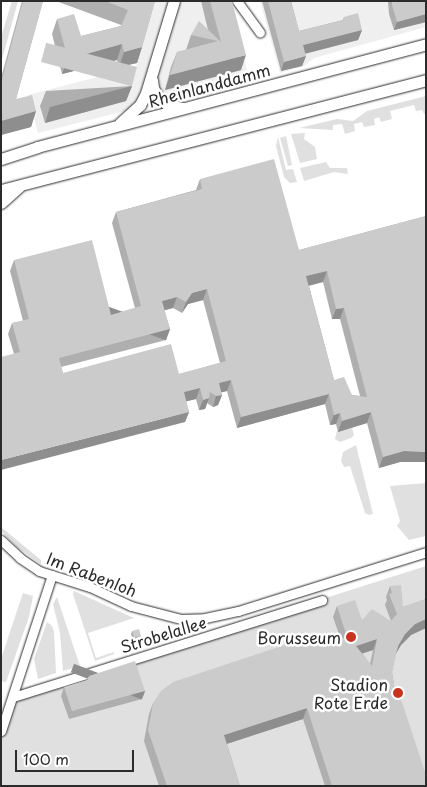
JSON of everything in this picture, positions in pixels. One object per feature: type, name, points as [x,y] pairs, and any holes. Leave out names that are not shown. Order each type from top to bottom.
[{"type":"main road","points":[[117,126],[140,105],[152,78],[173,2]]},
{"type":"main road","name":"Rheinlanddamm","points":[[1,159],[117,126],[426,44]]},
{"type":"main road","points":[[152,78],[153,88],[158,97],[168,105],[178,109],[184,108]]},
{"type":"main road","points":[[1,190],[426,80]]},
{"type":"main road","points":[[1,203],[13,191],[27,184]]},
{"type":"street","points":[[237,1],[260,32]]},
{"type":"street","name":"Im Rabenloh","points":[[1,540],[30,566],[90,587],[131,606],[181,619]]},
{"type":"street","name":"Strobelallee","points":[[181,619],[205,618],[238,611],[426,552]]},
{"type":"street","points":[[1,731],[52,575]]},
{"type":"street","name":"Strobelallee","points":[[13,697],[322,600]]},
{"type":"shaded area","points":[[12,1],[18,1],[1,63],[1,37]]},
{"type":"shaded area","points":[[155,1],[228,1],[248,74],[132,106],[129,110],[38,133],[28,95],[136,67]]},
{"type":"shaded area","points":[[260,1],[426,1],[426,27],[314,58],[304,66],[280,73]]},
{"type":"shaded area","points":[[426,96],[426,114],[422,110],[416,111],[414,105],[390,111],[392,119],[381,122],[379,117],[374,119],[375,125],[364,127],[362,122],[354,124],[355,131],[345,134],[342,124],[333,125],[333,130],[299,128],[337,119],[353,121],[367,111]]},
{"type":"shaded area","points":[[305,133],[304,139],[315,147],[317,159],[300,163],[291,134]]},
{"type":"shaded area","points":[[286,136],[292,165],[288,166],[280,138]]},
{"type":"shaded area","points":[[278,137],[286,170],[293,169],[297,182],[290,183],[284,177],[276,146]]},
{"type":"shaded area","points":[[326,162],[330,168],[347,168],[348,174],[334,172],[304,181],[300,168]]},
{"type":"shaded area","points":[[352,428],[354,435],[351,438],[340,442],[335,439],[337,431]]},
{"type":"shaded area","points":[[356,445],[373,514],[369,515],[365,513],[350,466],[344,467],[341,461],[343,452]]},
{"type":"shaded area","points":[[426,483],[426,536],[409,540],[397,526],[400,521],[390,486]]},
{"type":"shaded area","points":[[1,527],[41,560],[41,564],[17,547],[1,531]]},
{"type":"shaded area","points":[[426,566],[426,786],[1,786],[1,739],[17,696]]},
{"type":"shaded area","points":[[74,591],[134,618],[88,633],[96,658],[114,652],[114,654],[95,661],[73,594]]},
{"type":"shaded area","points":[[23,593],[33,596],[29,617],[6,682],[1,681],[1,659]]},
{"type":"shaded area","points":[[57,597],[80,666],[63,671],[60,633],[53,604]]},
{"type":"shaded area","points":[[47,622],[52,626],[54,632],[56,673],[38,679],[34,659]]},
{"type":"building","points":[[23,1],[43,1],[16,99],[32,95],[36,111],[1,121],[1,83]]},
{"type":"building","points":[[105,1],[155,1],[142,47],[124,52],[122,44],[68,59],[57,19],[74,14],[81,36],[121,26],[128,10]]},
{"type":"building","points":[[210,1],[232,1],[246,55],[170,75],[177,52],[218,41],[191,35],[199,21],[221,42]]},
{"type":"building","points":[[268,1],[291,1],[299,31],[344,20],[344,17],[358,13],[362,30],[303,45],[306,56],[284,62]]},
{"type":"building","points":[[392,1],[426,1],[426,14],[397,22]]},
{"type":"building","points":[[46,43],[137,67],[132,86],[41,62]]},
{"type":"building","points":[[274,159],[299,250],[426,216],[426,452],[404,451],[383,457],[371,412],[342,421],[340,413],[334,415],[329,394],[241,417],[231,380],[219,383],[222,395],[216,396],[210,392],[209,398],[203,400],[200,388],[184,392],[189,412],[1,460],[1,357],[20,352],[12,323],[29,319],[14,260],[92,240],[111,315],[141,306],[116,212],[202,189],[200,179]],"holes":[[[327,271],[336,309],[344,308],[367,397],[352,395],[344,377],[334,380],[306,276]],[[207,289],[226,361],[179,374],[171,344],[63,373],[59,358],[170,329],[162,301],[177,297],[186,302],[192,293]]]},
{"type":"building","points":[[401,585],[403,607],[426,599],[426,619],[415,624],[405,634],[398,646],[392,672],[395,691],[398,690],[426,775],[426,786],[332,786],[307,708],[224,735],[240,786],[167,786],[148,730],[153,703],[161,691],[173,682],[318,634],[335,635],[348,640],[337,606],[355,600],[362,620],[372,609],[391,621],[397,614],[389,594],[392,593],[390,586]],"holes":[[[377,639],[372,666],[356,646]]]},
{"type":"building","points":[[139,629],[141,636],[134,638],[132,631]]},
{"type":"building","points":[[135,661],[145,691],[72,711],[64,687],[87,680],[89,676]]},
{"type":"place","name":"Borusseum","points":[[351,637]]},
{"type":"place","name":"Stadion Rote Erde","points":[[398,693]]}]
